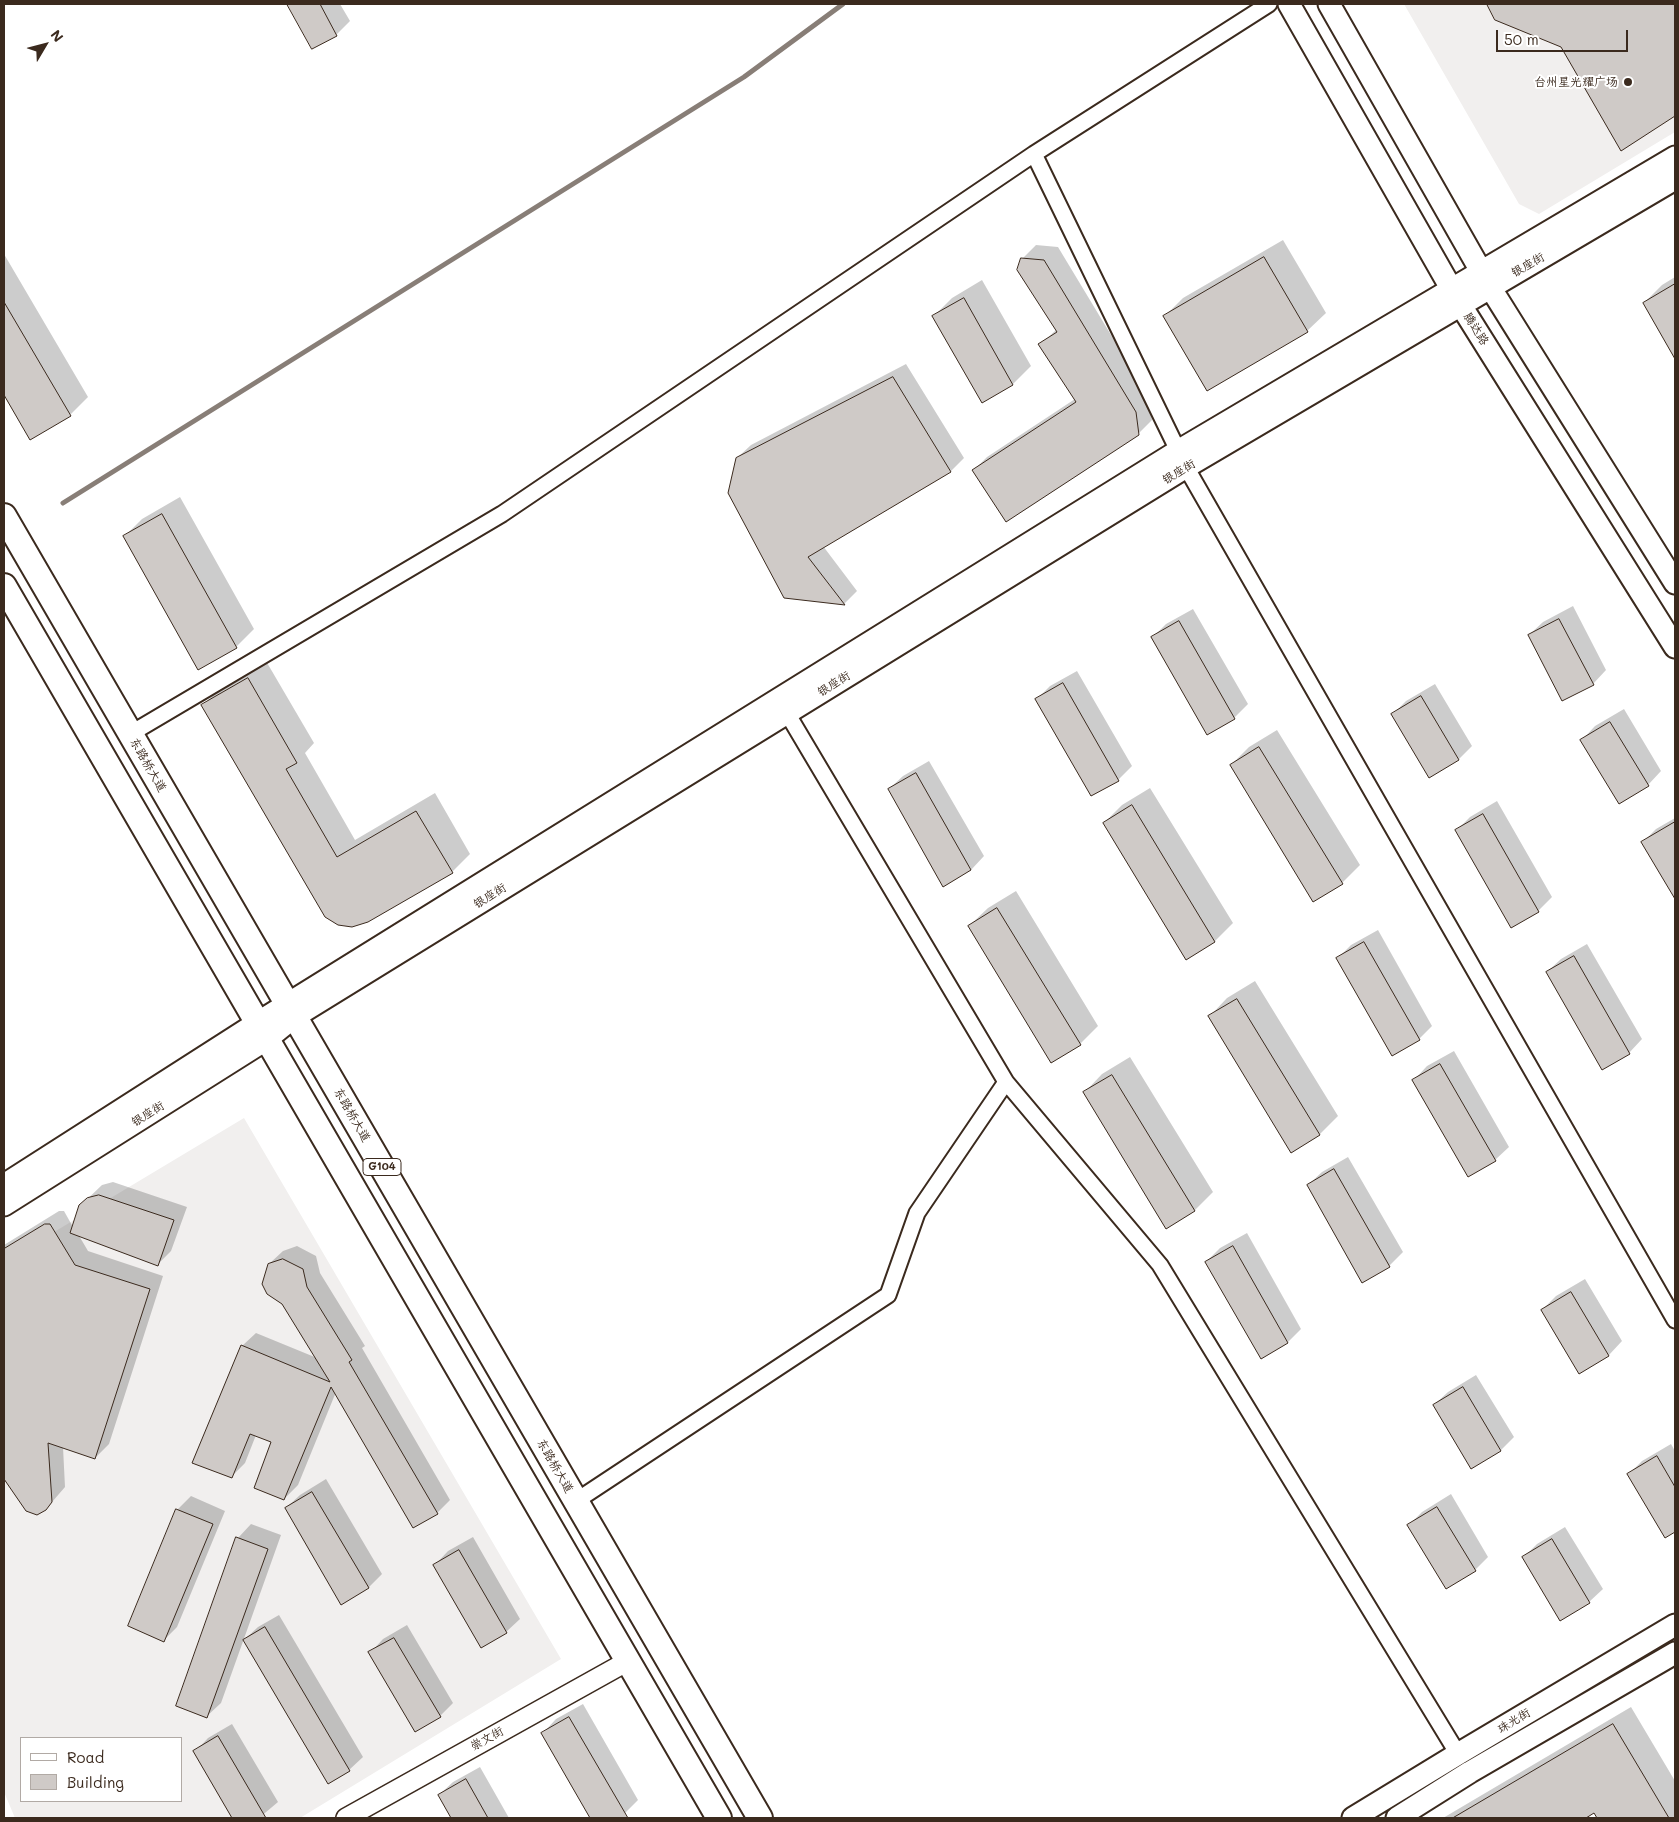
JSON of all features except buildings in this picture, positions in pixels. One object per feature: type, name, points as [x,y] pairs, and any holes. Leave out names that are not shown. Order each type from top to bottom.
[{"type":"main road","name":"腾达路","points":[[1289,4],[1456,297],[1675,647]]},
{"type":"main road","points":[[1328,4],[1486,280],[1675,583]]},
{"type":"main road","points":[[1486,280],[1675,156]]},
{"type":"main road","name":"银座街","points":[[4,1205],[291,1011],[787,713],[1182,459],[1456,297],[1675,179]]},
{"type":"main road","points":[[291,1011],[1182,459]]},
{"type":"main road","name":"东路桥大道","points":[[4,516],[760,1818]]},
{"type":"main road","name":"G104","points":[[4,586],[719,1818]]},
{"type":"main road","points":[[4,1184],[262,1031]]},
{"type":"main road","name":"珠光街","points":[[1353,1818],[1675,1625]]},
{"type":"main road","name":"珠光街","points":[[1397,1818],[1470,1772],[1675,1653]]},
{"type":"street","points":[[130,734],[502,514],[1034,154],[1269,4]]},
{"type":"street","points":[[1034,154],[1182,459],[1675,1320]]},
{"type":"street","points":[[787,713],[1006,1082],[1160,1265],[1458,1754]]},
{"type":"street","points":[[576,1501],[888,1295],[917,1212],[1006,1082]]},
{"type":"street","name":"崇文街","points":[[346,1818],[628,1661]]},
{"type":"shaded area","points":[[1404,4],[1675,4],[1675,132],[1539,214],[1519,204]]},
{"type":"shaded area","points":[[244,1118],[561,1659],[300,1818],[15,1818],[4,1792],[4,1262]]},
{"type":"waterway","points":[[63,503],[744,77],[843,4]]},
{"type":"place","name":"台州星光耀广场","points":[[1628,82]]}]
